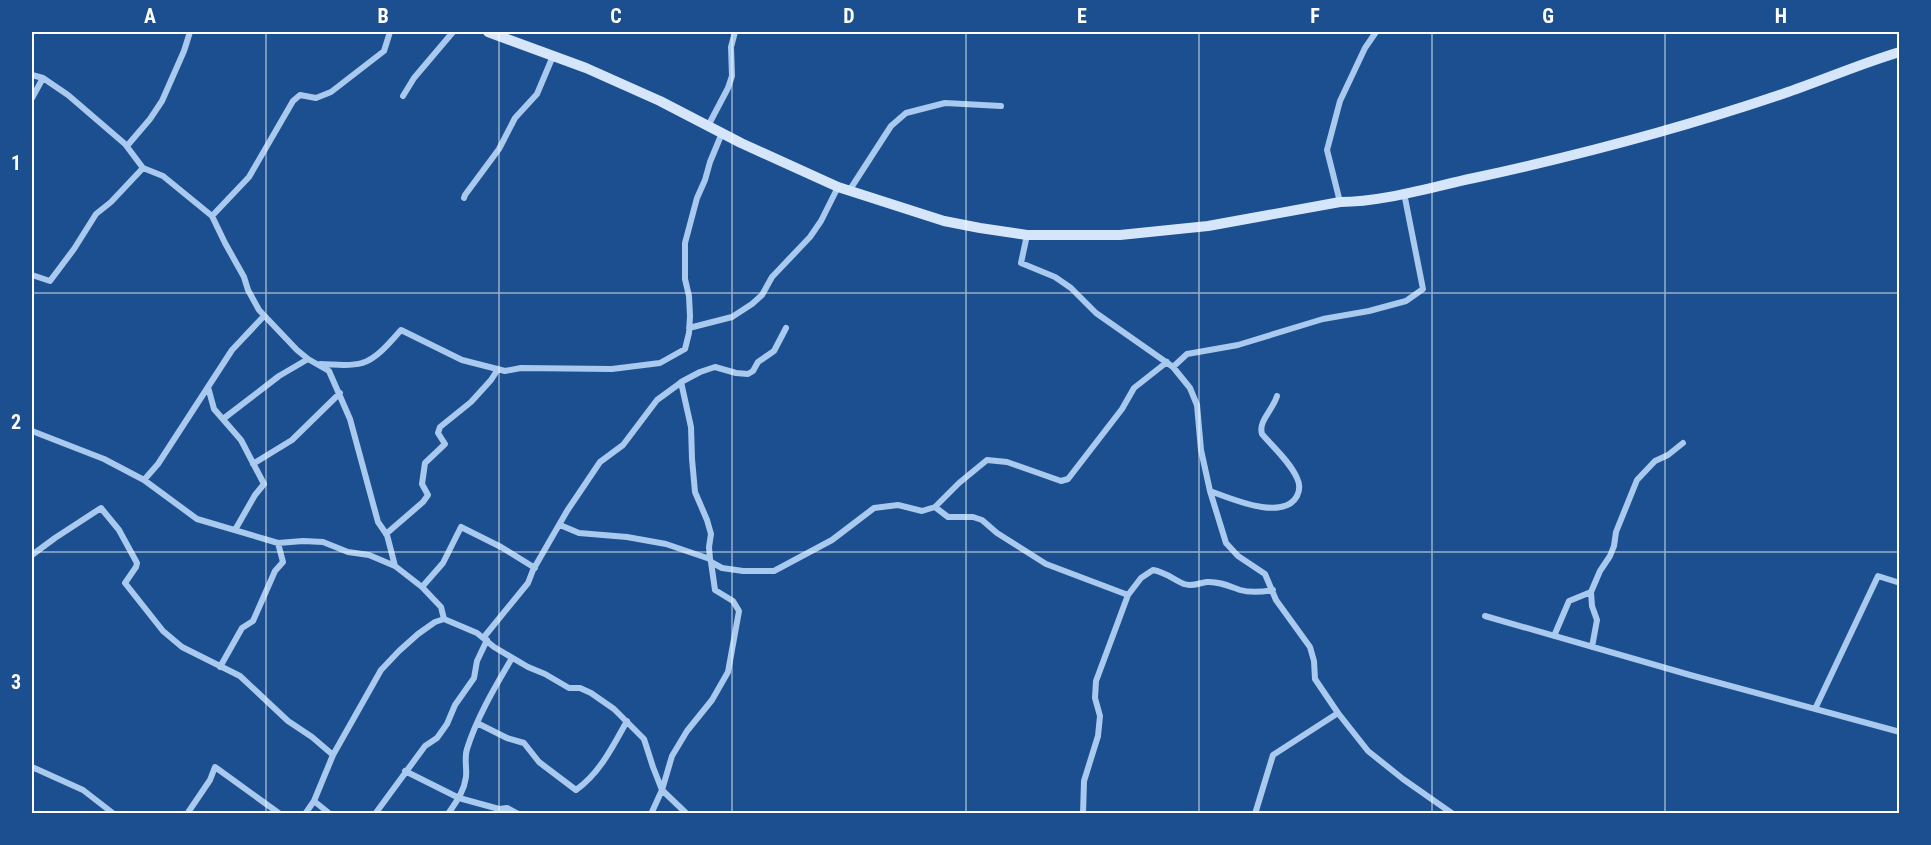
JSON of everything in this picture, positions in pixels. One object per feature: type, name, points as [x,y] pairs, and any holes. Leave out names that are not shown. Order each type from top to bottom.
[{"type":"street","points":[[127,146],[162,101],[190,32]]},
{"type":"street","points":[[212,216],[249,177],[293,101],[300,95],[316,98],[331,92],[384,51],[390,32]]},
{"type":"street","points":[[403,96],[414,78],[453,32]]},
{"type":"street","points":[[488,32],[586,68],[844,189],[944,221],[1027,235],[1120,235],[1208,226],[1404,193],[1552,161],[1708,117],[1788,92],[1899,52]]},
{"type":"street","points":[[708,126],[732,76],[731,47],[735,32]]},
{"type":"street","points":[[1340,202],[1327,150],[1340,102],[1365,48],[1376,32]]},
{"type":"street","points":[[464,198],[499,149],[515,118],[537,94],[553,56]]},
{"type":"street","points":[[32,75],[43,78],[68,95],[127,146],[143,168],[163,176],[212,216],[259,310],[308,359],[329,371],[350,419],[378,522],[386,534],[395,566]]},
{"type":"street","points":[[32,98],[43,78]]},
{"type":"street","points":[[689,328],[732,317],[762,296],[772,277],[810,237],[891,126],[906,113],[945,103],[1001,106]]},
{"type":"street","points":[[320,364],[360,364],[369,361],[401,330],[462,360],[505,370],[521,368],[612,369],[660,363],[685,349],[689,328],[689,296],[685,279],[685,243],[697,198],[722,133]]},
{"type":"street","points":[[32,275],[50,281],[96,214],[111,202],[143,168]]},
{"type":"street","points":[[1173,368],[1187,354],[1238,345],[1323,319],[1369,311],[1406,301],[1423,289],[1404,193]]},
{"type":"street","points":[[1027,235],[1021,263],[1055,277],[1071,288],[1096,313],[1167,362],[1190,388],[1197,405],[1201,450],[1210,491],[1226,543],[1238,556],[1265,574],[1276,600],[1310,647],[1315,679],[1368,751],[1403,779],[1454,813]]},
{"type":"street","points":[[144,480],[158,464],[232,350],[264,316]]},
{"type":"street","points":[[375,813],[425,746],[437,738],[447,724],[455,705],[474,678],[477,661],[486,639],[528,583],[560,525],[600,462],[623,445],[657,400],[681,382],[715,367],[748,374],[753,371],[758,362],[774,351],[786,328]]},
{"type":"street","points":[[223,419],[279,376],[308,359]]},
{"type":"street","points":[[560,525],[579,533],[627,537],[666,544],[711,561],[722,568],[742,571],[774,571],[832,540],[874,508],[898,505],[922,511],[935,507],[987,460],[1007,462],[1061,481],[1068,478],[1122,409],[1134,388],[1167,362]]},
{"type":"street","points":[[386,534],[428,495],[422,484],[425,463],[445,444],[438,433],[440,427],[471,402],[498,369]]},
{"type":"street","points":[[651,813],[662,790],[672,756],[687,731],[712,700],[728,672],[739,611],[733,601],[715,590],[709,547],[711,534],[695,492],[692,427],[681,382]]},
{"type":"street","points":[[208,387],[214,409],[241,440],[264,484],[235,530]]},
{"type":"street","points":[[253,464],[292,440],[340,393]]},
{"type":"street","points":[[1210,491],[1256,507],[1274,508],[1290,505],[1295,499],[1299,490],[1298,479],[1290,466],[1262,434],[1260,428],[1274,406],[1277,396]]},
{"type":"street","points":[[32,431],[104,459],[144,480],[197,519],[278,543],[323,542],[348,552],[369,555],[395,566],[422,587],[441,607],[444,619]]},
{"type":"street","points":[[1592,647],[1597,620],[1592,606],[1591,592],[1600,571],[1610,556],[1616,532],[1637,480],[1655,461],[1683,443]]},
{"type":"street","points":[[935,507],[948,517],[973,517],[982,520],[997,533],[1046,564],[1128,595]]},
{"type":"street","points":[[32,555],[101,508],[119,530],[137,563],[125,583],[163,631],[182,646],[240,676],[288,721],[333,755]]},
{"type":"street","points":[[422,587],[443,562],[461,527],[501,547],[535,568]]},
{"type":"street","points":[[220,667],[242,628],[253,621],[275,571],[283,562],[278,543]]},
{"type":"street","points":[[1083,813],[1084,781],[1098,736],[1100,716],[1095,698],[1096,681],[1128,595],[1141,578],[1153,570],[1185,585],[1207,582],[1225,584],[1252,592],[1273,590]]},
{"type":"street","points":[[1815,710],[1878,576],[1899,583]]},
{"type":"street","points":[[1554,636],[1569,601],[1591,592]]},
{"type":"street","points":[[1485,616],[1899,732]]},
{"type":"street","points":[[304,813],[314,801],[333,755],[381,670],[418,634],[435,622],[444,619],[486,639],[512,658],[569,688],[580,688],[591,693],[627,721],[644,739],[662,790],[687,813]]},
{"type":"street","points":[[448,813],[459,798],[466,777],[465,753],[477,723],[512,658]]},
{"type":"street","points":[[1255,813],[1273,755],[1338,713]]},
{"type":"street","points":[[477,723],[507,738],[524,743],[539,762],[576,790],[598,768],[627,721]]},
{"type":"street","points":[[32,767],[83,790],[114,813]]},
{"type":"street","points":[[187,813],[210,780],[215,767],[280,813]]},
{"type":"street","points":[[405,771],[459,798],[499,809],[507,808],[518,813]]},
{"type":"street","points":[[314,801],[330,813]]}]
